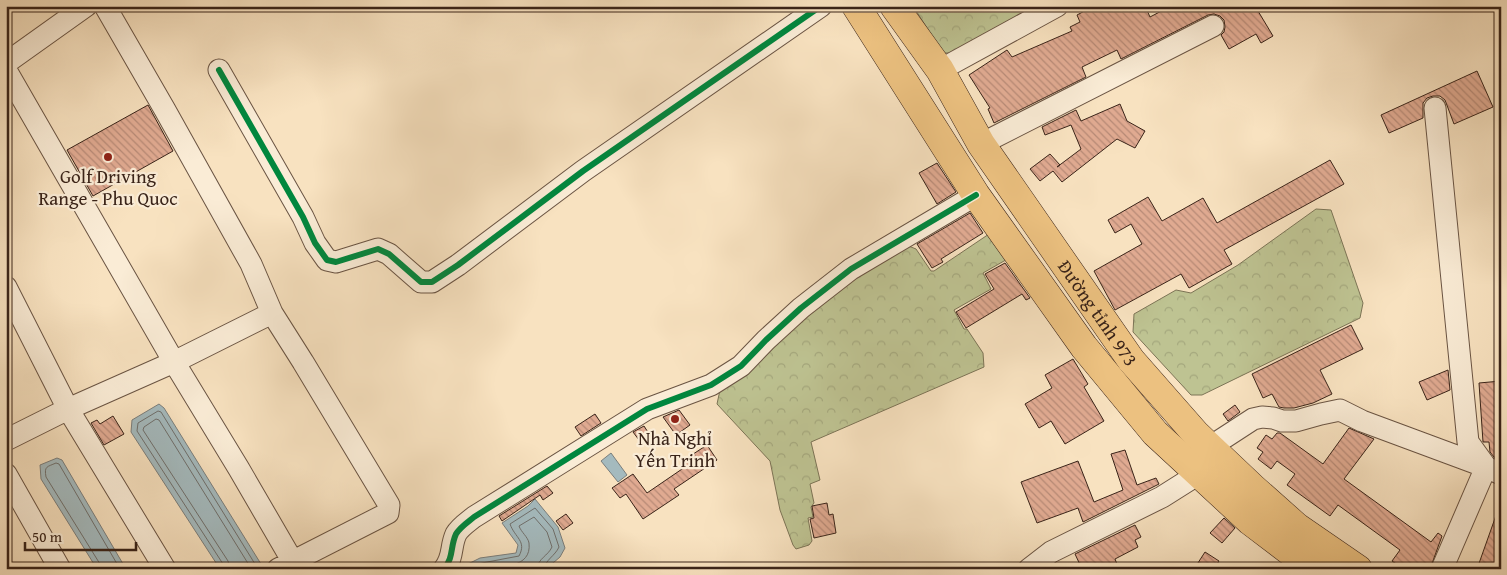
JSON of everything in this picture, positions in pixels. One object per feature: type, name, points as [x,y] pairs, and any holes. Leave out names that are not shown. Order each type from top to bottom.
[{"type":"main road","name":"Đường tỉnh 973","points":[[856,6],[976,195],[1084,347],[1155,433],[1250,521],[1313,569]]},
{"type":"main road","name":"Đường tỉnh 973","points":[[894,6],[940,70],[981,144],[1131,360],[1196,434],[1296,527],[1358,569]]},
{"type":"street","points":[[6,63],[86,6]]},
{"type":"street","points":[[6,70],[174,362],[239,469],[285,565],[388,513],[390,507],[388,502],[272,313],[251,264],[105,6]]},
{"type":"street","points":[[219,70],[303,217],[315,243],[327,260],[336,262],[378,249],[389,254],[421,282],[432,282],[458,265],[583,171],[821,6]]},
{"type":"street","points":[[940,70],[1057,6]]},
{"type":"street","points":[[981,144],[1213,26]]},
{"type":"street","points":[[1435,108],[1468,442],[1494,471]]},
{"type":"street","points":[[444,569],[451,558],[456,534],[460,528],[474,517],[647,409],[711,385],[741,366],[801,308],[851,269],[976,195]]},
{"type":"street","points":[[6,287],[68,409],[165,569]]},
{"type":"street","points":[[6,440],[68,409],[174,362],[272,313]]},
{"type":"street","points":[[1210,447],[1253,418],[1262,416],[1282,422],[1296,422],[1340,410],[1362,421],[1494,471]]},
{"type":"street","points":[[1442,569],[1494,471]]},
{"type":"street","points":[[1029,569],[1050,552],[1162,497],[1200,473]]},
{"type":"street","points":[[6,474],[60,569]]},
{"type":"green space","points":[[913,6],[1043,6],[957,53],[943,53]]},
{"type":"green space","points":[[1316,209],[1331,210],[1363,303],[1360,318],[1202,395],[1191,395],[1133,332],[1134,314],[1176,290],[1191,293],[1238,265]]},
{"type":"green space","points":[[992,232],[1011,257],[983,273],[991,289],[954,310],[964,329],[967,329],[983,353],[984,367],[811,442],[820,480],[810,484],[814,503],[811,507],[813,517],[808,518],[812,541],[809,545],[796,549],[780,510],[770,461],[717,404],[720,390],[846,284],[906,245],[916,249],[931,271],[934,271]]},
{"type":"water","points":[[159,404],[164,408],[261,564],[260,569],[220,569],[131,432],[132,420]]},
{"type":"water","points":[[611,453],[627,475],[618,482],[601,461]]},
{"type":"water","points":[[57,458],[62,460],[126,569],[97,569],[41,479],[40,465]]},
{"type":"water","points":[[535,499],[558,527],[565,548],[560,557],[546,569],[458,569],[480,558],[516,553],[518,545],[502,523],[528,506]]},
{"type":"building","points":[[1094,6],[1145,6],[1150,17],[1171,6],[1255,6],[1273,36],[1261,43],[1256,34],[1229,49],[1221,35],[1225,27],[1224,20],[1214,14],[1208,15],[1121,59],[1117,50],[1082,67],[1086,77],[994,123],[988,109],[990,108],[969,75],[1007,50],[1012,57],[1072,31],[1070,27],[1080,22],[1077,15]]},
{"type":"building","points":[[1477,71],[1493,107],[1454,124],[1445,100],[1440,96],[1433,96],[1427,98],[1423,103],[1423,118],[1389,133],[1381,115]]},
{"type":"building","points":[[1120,104],[1127,121],[1145,131],[1135,148],[1117,139],[1062,182],[1053,171],[1040,181],[1030,169],[1050,154],[1060,165],[1081,149],[1071,125],[1045,135],[1042,127],[1076,110],[1081,121]]},
{"type":"building","points":[[148,105],[173,151],[93,196],[67,150]]},
{"type":"building","points":[[1330,160],[1344,184],[1224,250],[1232,264],[1189,288],[1181,274],[1115,310],[1094,271],[1142,244],[1131,224],[1115,233],[1108,220],[1148,197],[1162,221],[1203,198],[1217,223]]},
{"type":"building","points":[[937,163],[956,192],[937,204],[919,173]]},
{"type":"building","points":[[970,213],[983,233],[941,259],[943,262],[932,268],[917,244]]},
{"type":"building","points":[[1005,263],[1030,298],[1026,300],[1022,294],[966,328],[956,312],[994,289],[985,274]]},
{"type":"building","points":[[1351,325],[1363,349],[1320,370],[1332,394],[1313,403],[1294,408],[1279,407],[1272,394],[1263,398],[1252,374]]},
{"type":"building","points":[[1073,359],[1088,384],[1084,387],[1104,421],[1065,444],[1051,421],[1039,428],[1025,404],[1052,388],[1045,375]]},
{"type":"building","points":[[1448,370],[1450,390],[1427,400],[1419,382]]},
{"type":"building","points":[[1501,381],[1501,460],[1494,457],[1490,452],[1489,442],[1483,442],[1479,383]]},
{"type":"building","points":[[1235,405],[1240,412],[1228,421],[1223,414]]},
{"type":"building","name":"Nhà Nghỉ Yến Trinh","points":[[679,410],[690,425],[676,435],[663,417]]},
{"type":"building","points":[[595,414],[601,423],[581,436],[575,427]]},
{"type":"building","points":[[113,416],[124,434],[104,445],[91,423],[97,420],[100,424]]},
{"type":"building","points":[[644,426],[651,437],[642,444],[633,432]]},
{"type":"building","points":[[1349,428],[1374,439],[1344,479],[1431,542],[1438,533],[1442,536],[1430,569],[1403,569],[1392,561],[1400,550],[1338,505],[1330,516],[1287,485],[1295,474],[1277,461],[1271,469],[1258,459],[1263,452],[1257,448],[1266,435],[1272,439],[1277,433],[1280,433],[1323,464]]},
{"type":"building","points":[[707,445],[717,460],[674,489],[679,495],[643,519],[626,494],[620,498],[612,488],[633,474],[647,493],[685,467],[681,462]]},
{"type":"building","points":[[1125,450],[1137,485],[1156,478],[1159,484],[1083,522],[1078,508],[1037,523],[1021,482],[1078,461],[1094,502],[1123,490],[1111,454]]},
{"type":"building","points":[[547,486],[553,493],[543,500],[540,495],[502,521],[499,516]]},
{"type":"building","points":[[827,503],[829,515],[833,514],[836,533],[814,538],[810,519],[814,518],[812,506]]},
{"type":"building","points":[[1499,507],[1501,508],[1501,569],[1477,569]]},
{"type":"building","points":[[566,514],[573,523],[563,530],[556,521]]},
{"type":"building","points":[[1224,518],[1235,528],[1222,543],[1210,533]]},
{"type":"building","points":[[1135,525],[1141,537],[1135,540],[1138,547],[1115,559],[1119,569],[1105,569],[1103,565],[1094,569],[1082,569],[1075,554]]},
{"type":"building","points":[[1205,552],[1219,561],[1214,569],[1194,569]]},
{"type":"cycle path","points":[[219,70],[303,217],[315,243],[327,260],[336,262],[378,249],[389,254],[421,282],[432,282],[458,265],[583,171],[821,6]]},
{"type":"cycle path","points":[[444,569],[451,556],[456,534],[474,517],[647,409],[711,385],[741,366],[801,308],[851,269],[976,195]]},
{"type":"place","name":"Golf Driving Range - Phu Quoc","points":[[108,157]]},
{"type":"place","name":"Nhà Nghỉ Yến Trinh","points":[[675,419]]}]
